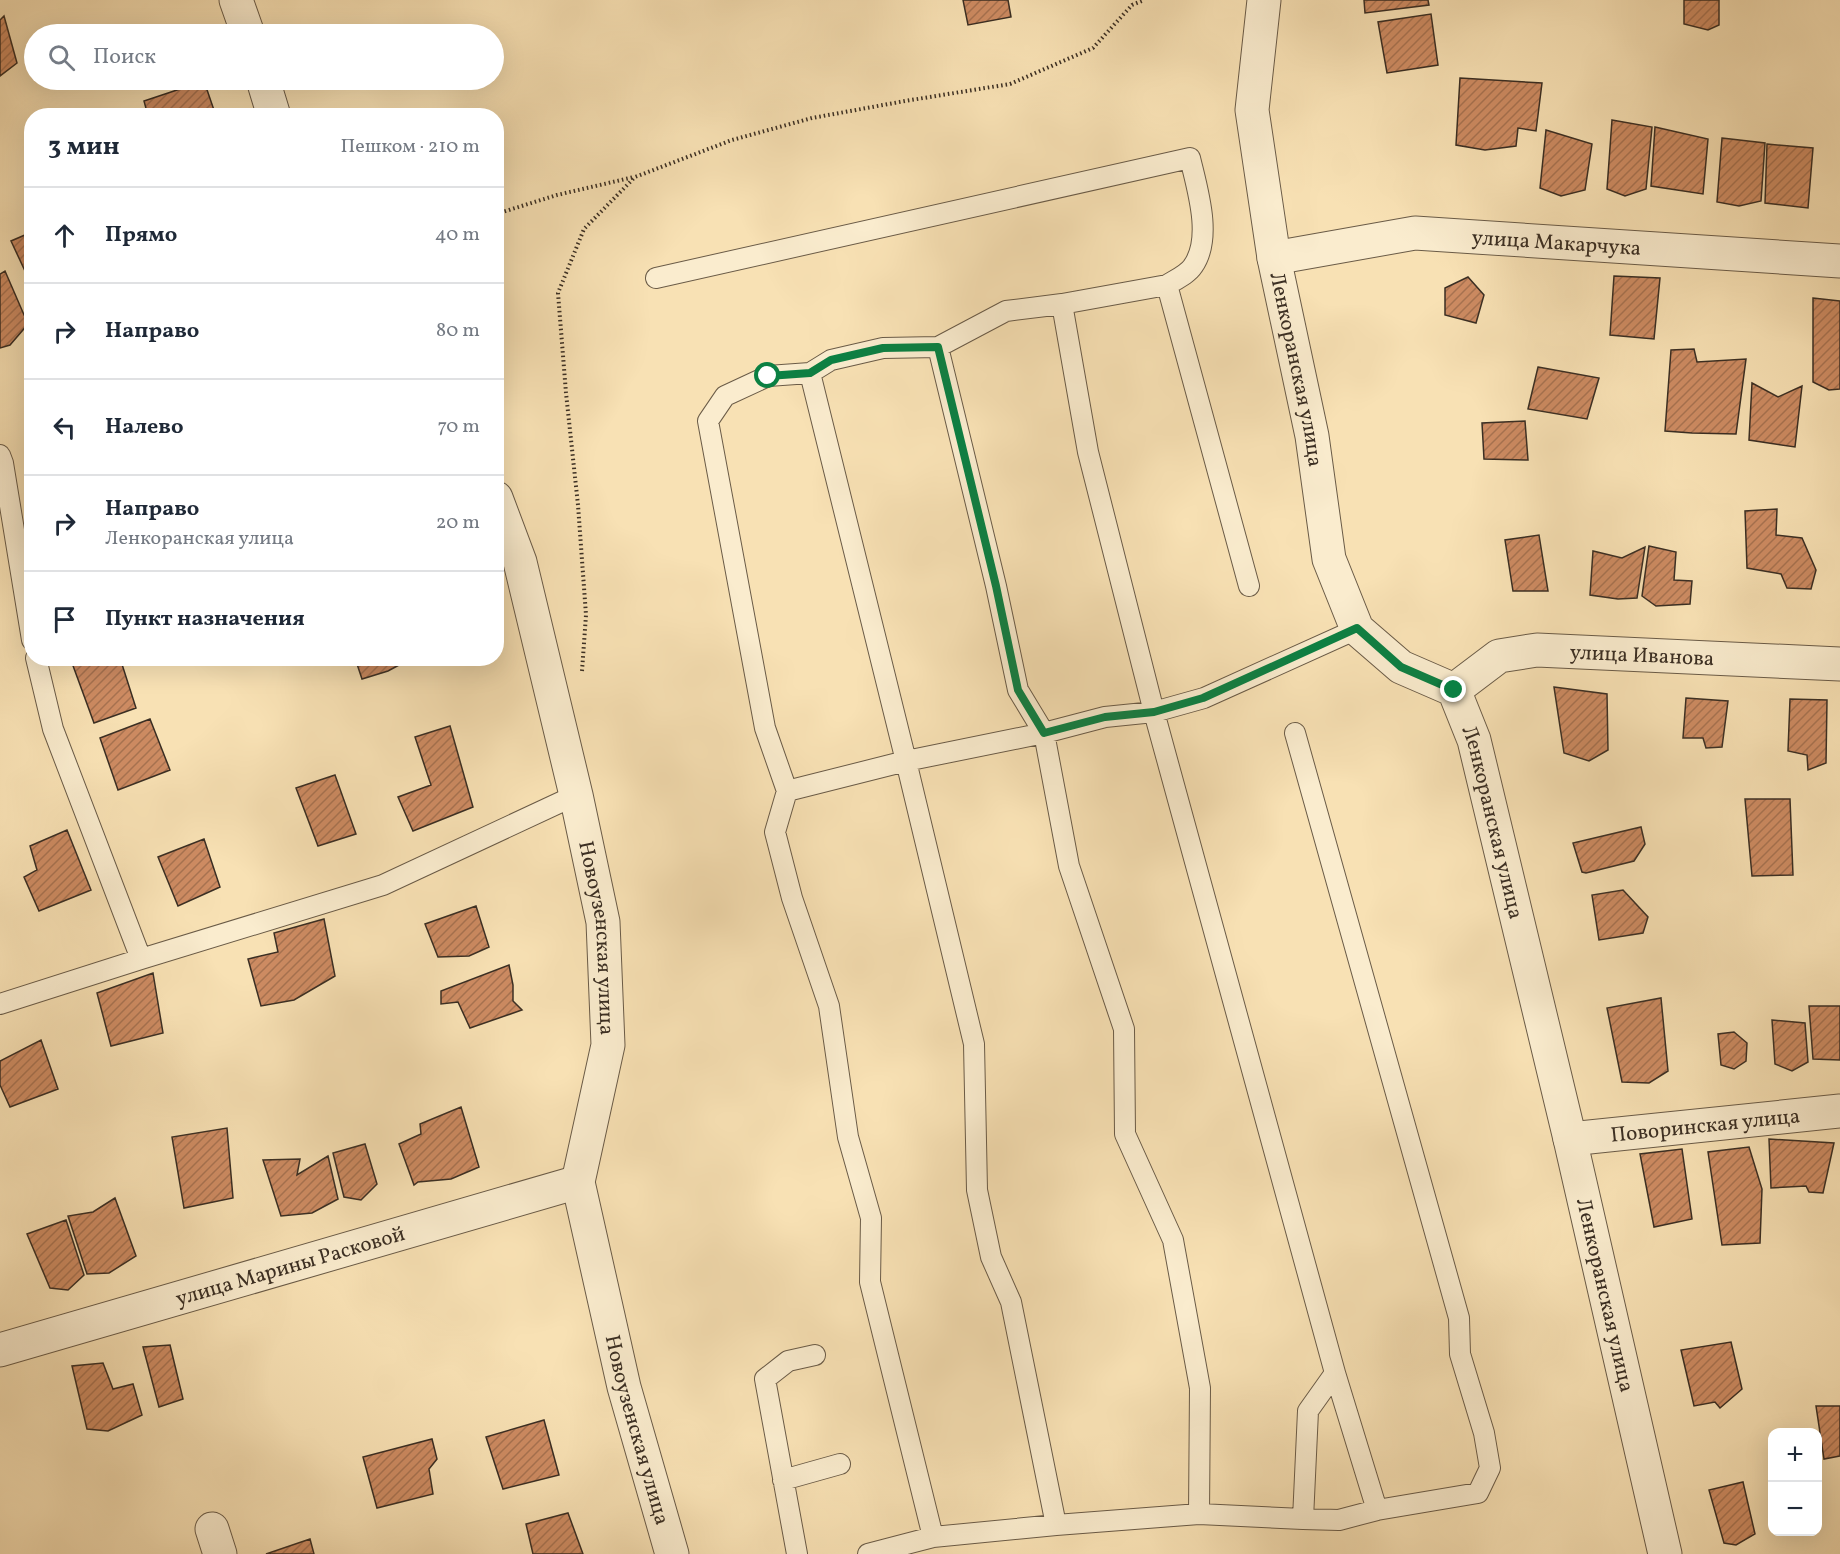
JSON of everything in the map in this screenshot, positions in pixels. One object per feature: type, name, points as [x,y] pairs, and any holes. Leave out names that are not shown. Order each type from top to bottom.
[{"type":"street","points":[[236,0],[244,24]]},
{"type":"street","name":"Ленкоранская улица","points":[[1264,0],[1252,110],[1274,258],[1312,436],[1329,559],[1357,628],[1401,667],[1454,690],[1474,740],[1570,1139],[1665,1554]]},
{"type":"street","points":[[265,90],[271,108]]},
{"type":"street","name":"улица Макарчука","points":[[1274,258],[1415,233],[1840,261]]},
{"type":"street","name":"Новоузенская улица","points":[[504,519],[520,562],[576,795],[603,922],[608,1045],[578,1182],[624,1387],[672,1554]]},
{"type":"street","name":"улица Иванова","points":[[1454,690],[1498,656],[1537,650],[1840,664]]},
{"type":"street","name":"Поворинская улица","points":[[1570,1139],[1840,1111]]},
{"type":"street","name":"улица Марины Расковой","points":[[0,1350],[578,1182]]},
{"type":"lane","points":[[656,278],[1190,158],[1199,194],[1203,242],[1193,267],[1167,285],[1062,304],[1006,311],[938,347],[883,348],[831,360],[810,373],[768,376],[725,396],[708,421],[765,728],[787,791],[775,832],[792,898],[829,1006],[848,1137],[871,1218],[870,1282],[933,1537]]},
{"type":"lane","points":[[1167,285],[1249,586]]},
{"type":"lane","points":[[1062,304],[1088,452],[1154,712],[1335,1373],[1377,1510]]},
{"type":"lane","points":[[938,347],[996,586],[1018,690],[1044,733],[1069,866],[1124,1029],[1125,1134],[1173,1240],[1200,1388],[1199,1514]]},
{"type":"lane","points":[[810,373],[974,1044],[977,1190],[991,1257],[1011,1302],[1056,1525]]},
{"type":"lane","points":[[0,455],[24,591]]},
{"type":"lane","points":[[787,791],[906,761],[1044,733],[1105,717],[1154,712],[1203,698],[1357,628]]},
{"type":"lane","points":[[38,666],[53,729],[141,958]]},
{"type":"lane","points":[[868,1554],[933,1537],[1199,1514],[1339,1520],[1377,1510],[1478,1493],[1490,1468],[1484,1433],[1460,1354],[1459,1318],[1295,733]]},
{"type":"lane","points":[[0,1004],[141,958],[383,885],[576,795]]},
{"type":"lane","points":[[797,1554],[765,1379],[788,1361],[815,1355]]},
{"type":"lane","points":[[1303,1519],[1308,1412],[1335,1373]]},
{"type":"lane","points":[[783,1480],[840,1464]]},
{"type":"path","points":[[504,212],[557,195],[634,177],[732,140],[812,118],[1010,84],[1093,48],[1132,5],[1143,0]]},
{"type":"path","points":[[582,672],[586,615],[558,293],[584,230],[634,177]]},
{"type":"building","points":[[963,0],[1008,0],[1011,17],[968,25]]},
{"type":"building","points":[[1364,0],[1428,0],[1429,5],[1365,13]]},
{"type":"building","points":[[1684,0],[1719,0],[1719,25],[1708,30],[1684,24]]},
{"type":"building","points":[[1431,14],[1438,65],[1387,73],[1378,22]]},
{"type":"building","points":[[4,16],[17,63],[0,76],[0,20]]},
{"type":"building","points":[[1460,78],[1542,83],[1536,131],[1518,128],[1516,146],[1485,150],[1456,145]]},
{"type":"building","points":[[177,90],[207,90],[213,108],[146,108],[144,101]]},
{"type":"building","points":[[1612,120],[1652,127],[1646,189],[1625,196],[1607,189]]},
{"type":"building","points":[[1655,127],[1708,139],[1703,194],[1651,186]]},
{"type":"building","points":[[1546,130],[1592,144],[1585,190],[1561,196],[1540,188]]},
{"type":"building","points":[[1722,138],[1765,143],[1761,201],[1739,206],[1717,202]]},
{"type":"building","points":[[1767,144],[1813,148],[1808,208],[1765,203]]},
{"type":"building","points":[[24,235],[24,269],[11,241]]},
{"type":"building","points":[[5,271],[24,315],[24,329],[10,345],[0,348],[0,274]]},
{"type":"building","points":[[1614,276],[1660,278],[1654,339],[1610,335]]},
{"type":"building","points":[[1468,277],[1484,295],[1476,323],[1445,315],[1445,288]]},
{"type":"building","points":[[1813,298],[1840,301],[1840,389],[1829,390],[1813,382]]},
{"type":"building","points":[[1694,349],[1697,362],[1746,359],[1736,434],[1665,431],[1671,350]]},
{"type":"building","points":[[1538,367],[1599,378],[1587,419],[1528,409]]},
{"type":"building","points":[[1752,383],[1778,397],[1802,386],[1795,447],[1749,440]]},
{"type":"building","points":[[1525,421],[1528,460],[1484,459],[1482,423]]},
{"type":"building","points":[[1777,509],[1776,535],[1802,538],[1816,570],[1811,589],[1787,588],[1781,574],[1747,568],[1745,511]]},
{"type":"building","points":[[1539,535],[1548,591],[1513,591],[1505,540]]},
{"type":"building","points":[[1649,546],[1676,552],[1674,580],[1692,581],[1690,604],[1656,606],[1642,596]]},
{"type":"building","points":[[1645,547],[1637,598],[1618,599],[1590,595],[1593,551],[1622,558]]},
{"type":"building","points":[[73,666],[123,666],[136,708],[94,723]]},
{"type":"building","points":[[358,666],[397,666],[388,671],[362,679]]},
{"type":"building","points":[[1554,687],[1607,694],[1608,750],[1589,761],[1564,753]]},
{"type":"building","points":[[1686,698],[1728,701],[1722,747],[1706,748],[1703,738],[1683,738]]},
{"type":"building","points":[[1790,699],[1827,700],[1826,763],[1808,770],[1807,755],[1788,751]]},
{"type":"building","points":[[150,719],[170,770],[118,790],[100,738]]},
{"type":"building","points":[[450,726],[473,807],[413,831],[398,797],[431,785],[415,737]]},
{"type":"building","points":[[335,775],[356,834],[318,846],[296,788]]},
{"type":"building","points":[[1745,799],[1790,799],[1793,875],[1752,876]]},
{"type":"building","points":[[1641,827],[1645,844],[1634,861],[1586,873],[1582,872],[1573,843]]},
{"type":"building","points":[[67,830],[91,890],[39,911],[24,877],[37,870],[30,846]]},
{"type":"building","points":[[204,839],[220,887],[178,906],[158,857]]},
{"type":"building","points":[[1623,890],[1648,917],[1643,933],[1599,940],[1592,895]]},
{"type":"building","points":[[476,906],[489,947],[469,956],[438,957],[425,924]]},
{"type":"building","points":[[324,919],[335,976],[294,1000],[261,1006],[248,959],[278,952],[274,933]]},
{"type":"building","points":[[509,965],[513,1001],[522,1010],[470,1028],[458,1002],[441,1004],[441,991]]},
{"type":"building","points":[[153,973],[163,1033],[111,1046],[97,993]]},
{"type":"building","points":[[1661,998],[1668,1071],[1649,1083],[1622,1082],[1607,1008]]},
{"type":"building","points":[[1809,1006],[1840,1006],[1840,1060],[1813,1059]]},
{"type":"building","points":[[1772,1020],[1805,1023],[1808,1062],[1792,1071],[1775,1064]]},
{"type":"building","points":[[1734,1032],[1747,1043],[1746,1061],[1734,1069],[1721,1065],[1718,1034]]},
{"type":"building","points":[[41,1040],[58,1089],[10,1107],[0,1085],[0,1061]]},
{"type":"building","points":[[461,1107],[479,1167],[451,1179],[418,1182],[414,1185],[399,1144],[421,1134],[420,1124]]},
{"type":"building","points":[[227,1128],[233,1198],[184,1208],[172,1137]]},
{"type":"building","points":[[1769,1139],[1834,1143],[1823,1193],[1809,1192],[1806,1186],[1771,1188]]},
{"type":"building","points":[[365,1144],[377,1184],[361,1200],[344,1197],[333,1153]]},
{"type":"building","points":[[1749,1147],[1762,1189],[1760,1243],[1722,1245],[1708,1152]]},
{"type":"building","points":[[1682,1149],[1692,1219],[1654,1227],[1640,1154]]},
{"type":"building","points":[[328,1156],[338,1199],[312,1213],[281,1216],[263,1160],[300,1159],[297,1175]]},
{"type":"building","points":[[115,1198],[136,1256],[109,1273],[87,1274],[68,1216],[93,1212]]},
{"type":"building","points":[[66,1220],[84,1275],[68,1290],[50,1288],[27,1234]]},
{"type":"building","points":[[1731,1342],[1742,1389],[1720,1408],[1715,1402],[1694,1406],[1681,1350]]},
{"type":"building","points":[[170,1345],[183,1399],[159,1407],[143,1347]]},
{"type":"building","points":[[103,1363],[113,1389],[133,1384],[142,1415],[108,1431],[87,1429],[72,1366]]},
{"type":"building","points":[[1816,1406],[1840,1406],[1840,1456],[1824,1459],[1822,1428],[1819,1428]]},
{"type":"building","points":[[544,1420],[559,1475],[503,1489],[486,1437]]},
{"type":"building","points":[[432,1439],[437,1459],[429,1469],[433,1494],[377,1508],[363,1457]]},
{"type":"building","points":[[1743,1482],[1755,1534],[1736,1545],[1724,1543],[1709,1490]]},
{"type":"building","points":[[568,1513],[583,1554],[533,1554],[526,1524]]},
{"type":"building","points":[[310,1539],[314,1554],[266,1554]]},
{"type":"route","points":[[768,376],[810,373],[831,360],[883,348],[938,347],[996,586],[1018,690],[1044,733],[1105,717],[1154,712],[1203,698],[1357,628],[1401,667],[1454,690]]}]
